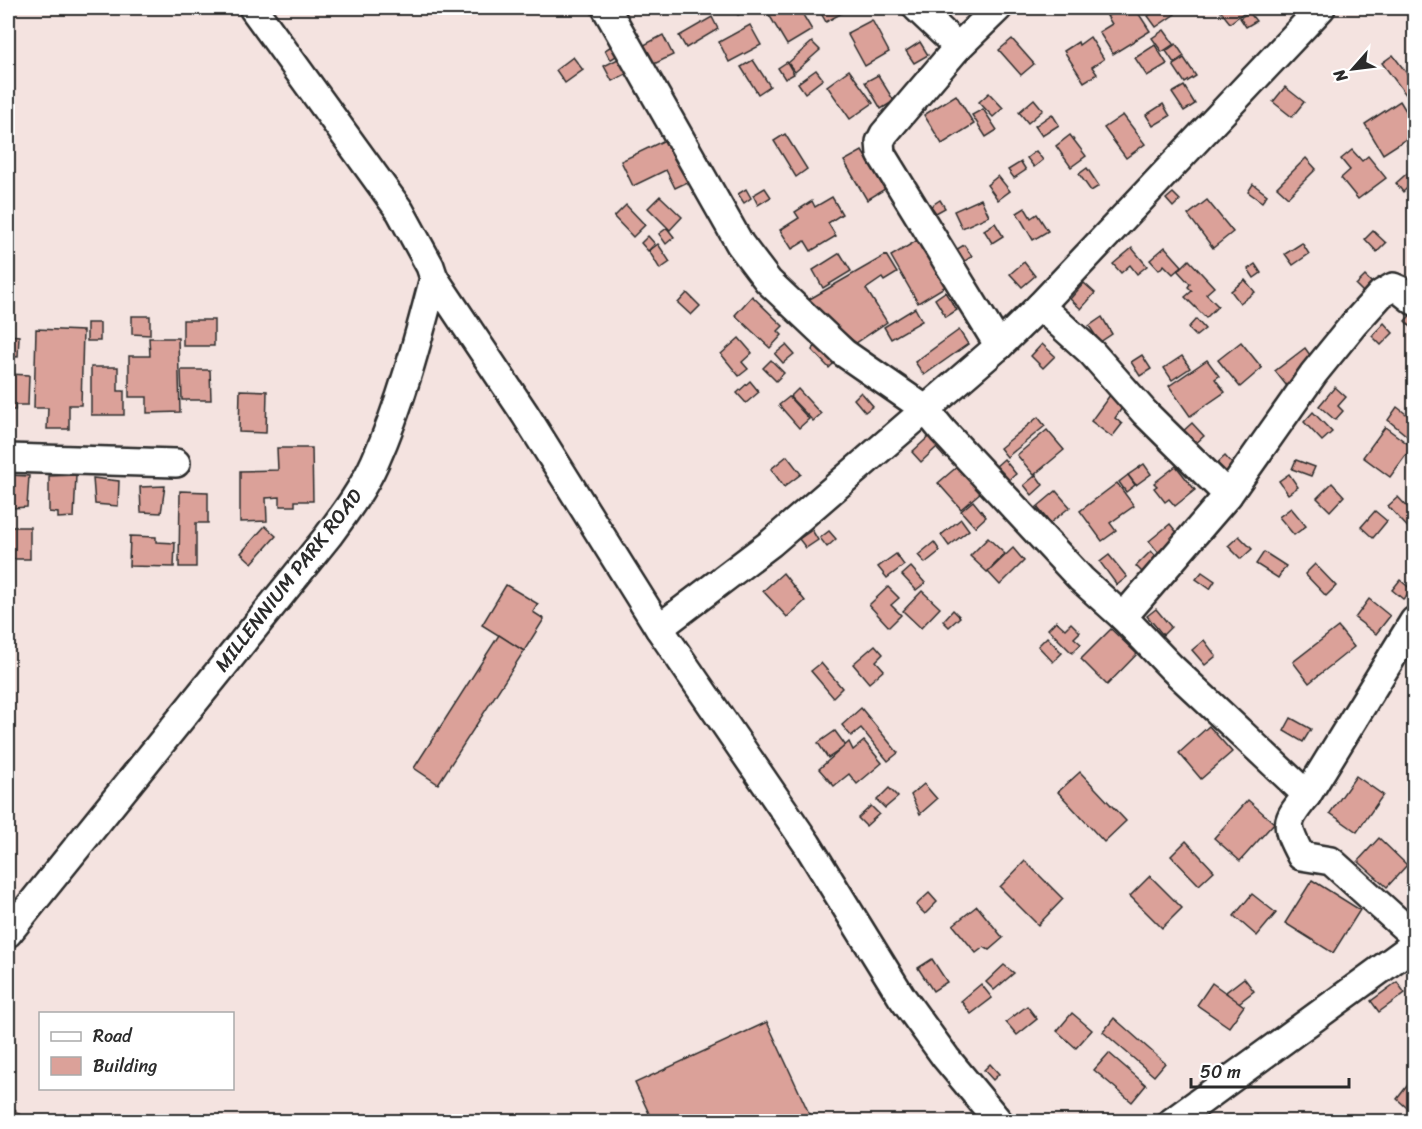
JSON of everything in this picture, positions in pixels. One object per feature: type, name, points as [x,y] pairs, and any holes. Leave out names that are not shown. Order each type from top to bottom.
[{"type":"street","points":[[253,8],[400,211],[430,266],[434,278],[525,414],[659,628],[807,844],[901,996],[946,1058],[999,1122]]},
{"type":"street","points":[[606,8],[740,244],[768,281],[844,353],[925,408],[943,431],[1066,563],[1124,617],[1171,667],[1307,795]]},
{"type":"street","points":[[917,8],[958,47]]},
{"type":"street","points":[[998,8],[958,47],[884,134],[880,148],[887,164],[999,346]]},
{"type":"street","points":[[659,628],[771,543],[999,346],[1040,306],[1321,8]]},
{"type":"street","name":"MILLENNIUM PARK ROAD","points":[[10,925],[328,536],[357,495],[375,464],[390,423],[413,355],[434,278]]},
{"type":"street","points":[[1124,617],[1228,495],[1314,373],[1381,294],[1393,287],[1414,301]]},
{"type":"street","points":[[1040,306],[1092,352],[1144,413],[1228,495]]},
{"type":"street","points":[[8,458],[176,463]]},
{"type":"street","points":[[1414,621],[1307,795],[1289,817],[1289,829],[1301,856],[1331,861],[1414,936]]},
{"type":"street","points":[[1172,1122],[1414,945]]},
{"type":"building","points":[[733,8],[751,8],[738,15]]},
{"type":"building","points":[[777,8],[799,8],[812,30],[787,45],[768,13]]},
{"type":"building","points":[[818,8],[851,8],[826,22]]},
{"type":"building","points":[[1122,8],[1135,8],[1150,31],[1113,54],[1099,32],[1112,24],[1107,16]]},
{"type":"building","points":[[1160,8],[1171,8],[1175,14],[1156,27],[1148,16]]},
{"type":"building","points":[[1218,8],[1243,8],[1246,11],[1230,23]]},
{"type":"building","points":[[1249,12],[1256,21],[1246,27],[1240,18]]},
{"type":"building","points":[[712,17],[718,29],[686,48],[679,36]]},
{"type":"building","points":[[872,20],[889,52],[865,66],[847,33]]},
{"type":"building","points":[[750,25],[761,45],[729,62],[719,42]]},
{"type":"building","points":[[1164,30],[1174,44],[1162,52],[1152,38]]},
{"type":"building","points":[[663,35],[673,55],[654,64],[644,45]]},
{"type":"building","points":[[1090,37],[1104,59],[1092,67],[1097,74],[1084,82],[1064,51],[1078,42],[1079,45]]},
{"type":"building","points":[[1012,39],[1034,64],[1021,75],[999,50]]},
{"type":"building","points":[[812,42],[820,50],[795,72],[788,63]]},
{"type":"building","points":[[920,42],[928,55],[914,63],[906,51]]},
{"type":"building","points":[[616,43],[621,53],[610,60],[605,50]]},
{"type":"building","points":[[1176,44],[1184,56],[1174,63],[1166,51]]},
{"type":"building","points":[[1155,45],[1167,64],[1147,76],[1135,58]]},
{"type":"building","points":[[1393,55],[1414,83],[1414,91],[1407,96],[1382,63]]},
{"type":"building","points":[[573,57],[583,70],[565,83],[556,70]]},
{"type":"building","points":[[622,57],[630,72],[612,81],[604,66]]},
{"type":"building","points":[[1184,58],[1196,76],[1185,83],[1173,65]]},
{"type":"building","points":[[753,60],[770,86],[758,94],[741,67]]},
{"type":"building","points":[[787,62],[794,74],[785,79],[778,68]]},
{"type":"building","points":[[816,70],[823,79],[805,93],[798,83]]},
{"type":"building","points":[[849,70],[873,103],[850,119],[827,86]]},
{"type":"building","points":[[878,75],[894,101],[881,109],[865,82]]},
{"type":"building","points":[[1184,86],[1195,104],[1184,111],[1172,93]]},
{"type":"building","points":[[1285,87],[1304,102],[1292,117],[1273,102]]},
{"type":"building","points":[[989,93],[1003,108],[993,117],[979,102]]},
{"type":"building","points":[[956,95],[974,124],[942,144],[924,115]]},
{"type":"building","points":[[1034,99],[1043,110],[1028,123],[1019,112]]},
{"type":"building","points":[[1400,101],[1414,124],[1414,134],[1383,154],[1365,124]]},
{"type":"building","points":[[1163,104],[1170,116],[1153,126],[1146,115]]},
{"type":"building","points":[[983,109],[997,130],[986,137],[972,115]]},
{"type":"building","points":[[1052,114],[1059,125],[1042,136],[1035,126]]},
{"type":"building","points":[[1123,115],[1145,144],[1126,158],[1104,128]]},
{"type":"building","points":[[785,134],[807,169],[796,177],[774,141]]},
{"type":"building","points":[[1070,135],[1086,156],[1071,167],[1056,146]]},
{"type":"building","points":[[665,140],[676,162],[681,159],[692,180],[675,188],[666,170],[633,186],[621,161]]},
{"type":"building","points":[[1414,141],[1414,157],[1407,145]]},
{"type":"building","points":[[1352,150],[1362,161],[1368,156],[1386,178],[1358,199],[1341,178],[1350,170],[1341,159]]},
{"type":"building","points":[[862,151],[885,189],[867,200],[844,161]]},
{"type":"building","points":[[1036,151],[1043,160],[1034,167],[1027,158]]},
{"type":"building","points":[[1306,158],[1316,169],[1288,197],[1277,187]]},
{"type":"building","points":[[1021,162],[1026,170],[1014,178],[1008,170]]},
{"type":"building","points":[[1087,168],[1099,186],[1091,191],[1079,174]]},
{"type":"building","points":[[1412,169],[1414,182],[1403,192],[1396,183]]},
{"type":"building","points":[[998,176],[1010,191],[998,200],[987,185]]},
{"type":"building","points":[[1253,184],[1267,195],[1262,202],[1248,192]]},
{"type":"building","points":[[765,188],[771,197],[758,205],[753,195]]},
{"type":"building","points":[[746,189],[751,198],[744,203],[738,194]]},
{"type":"building","points":[[1173,193],[1180,200],[1173,207],[1166,199]]},
{"type":"building","points":[[660,196],[682,217],[670,230],[648,208]]},
{"type":"building","points":[[832,197],[842,214],[828,223],[836,236],[811,251],[805,241],[792,249],[780,230],[799,218],[795,212],[812,201],[815,207]]},
{"type":"building","points":[[981,199],[989,216],[962,228],[954,211]]},
{"type":"building","points":[[940,200],[945,208],[936,213],[931,206]]},
{"type":"building","points":[[1207,200],[1233,232],[1213,248],[1188,215]]},
{"type":"building","points":[[626,205],[645,225],[633,237],[614,217]]},
{"type":"building","points":[[1025,208],[1031,218],[1037,214],[1048,231],[1033,240],[1017,213]]},
{"type":"building","points":[[995,223],[1003,236],[992,243],[984,230]]},
{"type":"building","points":[[667,228],[674,237],[666,244],[659,234]]},
{"type":"building","points":[[1373,231],[1386,243],[1377,252],[1365,239]]},
{"type":"building","points":[[648,236],[655,244],[648,251],[641,243]]},
{"type":"building","points":[[923,237],[951,283],[918,303],[891,256]]},
{"type":"building","points":[[1302,243],[1309,254],[1293,265],[1285,254]]},
{"type":"building","points":[[658,244],[670,262],[660,269],[649,251]]},
{"type":"building","points":[[964,245],[972,256],[962,263],[954,251]]},
{"type":"building","points":[[1165,247],[1182,266],[1173,274],[1164,265],[1159,270],[1150,260]]},
{"type":"building","points":[[1132,248],[1147,266],[1137,274],[1130,265],[1121,273],[1113,264]]},
{"type":"building","points":[[840,253],[851,271],[823,288],[813,270]]},
{"type":"building","points":[[886,255],[897,273],[884,281],[882,278],[866,289],[887,322],[856,343],[837,327],[831,326],[828,319],[808,300]]},
{"type":"building","points":[[1189,260],[1214,287],[1206,294],[1218,306],[1206,318],[1185,297],[1192,291],[1188,287],[1190,284],[1178,271]]},
{"type":"building","points":[[1024,262],[1035,276],[1022,287],[1010,274]]},
{"type":"building","points":[[1255,264],[1261,273],[1254,278],[1248,269]]},
{"type":"building","points":[[1365,276],[1374,285],[1365,294],[1356,285]]},
{"type":"building","points":[[1245,280],[1255,292],[1240,303],[1231,291]]},
{"type":"building","points":[[1084,283],[1095,293],[1081,309],[1070,299]]},
{"type":"building","points":[[945,292],[957,310],[946,317],[935,299]]},
{"type":"building","points":[[687,293],[700,306],[691,315],[678,303]]},
{"type":"building","points":[[752,296],[783,326],[778,331],[782,335],[770,348],[735,315]]},
{"type":"building","points":[[915,308],[922,321],[891,339],[884,327]]},
{"type":"building","points":[[1414,313],[1414,330],[1405,321]]},
{"type":"building","points":[[132,316],[150,316],[150,335],[132,334]]},
{"type":"building","points":[[1102,317],[1112,334],[1100,342],[1089,326]]},
{"type":"building","points":[[1196,319],[1205,329],[1196,336],[1188,328]]},
{"type":"building","points":[[183,320],[214,320],[214,346],[183,346]]},
{"type":"building","points":[[87,323],[100,323],[100,341],[87,341]]},
{"type":"building","points":[[1384,323],[1393,333],[1381,345],[1372,336]]},
{"type":"building","points":[[36,329],[83,331],[81,405],[69,405],[69,429],[47,429],[48,408],[34,408]]},
{"type":"building","points":[[959,330],[968,344],[924,375],[915,362]]},
{"type":"building","points":[[8,335],[19,336],[18,357],[8,356]]},
{"type":"building","points":[[149,338],[178,338],[180,412],[147,413],[147,397],[129,397],[129,356],[150,356]]},
{"type":"building","points":[[739,338],[752,353],[742,362],[748,369],[739,376],[721,354]]},
{"type":"building","points":[[820,341],[838,359],[829,368],[812,350]]},
{"type":"building","points":[[1241,342],[1262,368],[1240,387],[1218,360]]},
{"type":"building","points":[[1042,344],[1055,356],[1043,368],[1031,356]]},
{"type":"building","points":[[786,345],[794,354],[783,363],[775,354]]},
{"type":"building","points":[[1305,348],[1315,362],[1286,385],[1275,371]]},
{"type":"building","points":[[1142,355],[1151,369],[1140,376],[1131,362]]},
{"type":"building","points":[[1182,356],[1190,368],[1172,380],[1164,368]]},
{"type":"building","points":[[771,360],[784,373],[776,381],[763,368]]},
{"type":"building","points":[[1207,360],[1219,376],[1215,379],[1225,392],[1190,416],[1169,386]]},
{"type":"building","points":[[91,367],[118,367],[118,391],[124,391],[124,415],[91,415]]},
{"type":"building","points":[[181,370],[210,370],[211,400],[182,400]]},
{"type":"building","points":[[8,374],[29,375],[28,405],[15,405],[15,410],[8,410]]},
{"type":"building","points":[[750,381],[759,392],[746,403],[737,393]]},
{"type":"building","points":[[1335,387],[1346,397],[1338,406],[1343,411],[1335,420],[1319,406]]},
{"type":"building","points":[[798,389],[821,414],[813,421],[790,397]]},
{"type":"building","points":[[240,390],[267,391],[266,433],[239,432]]},
{"type":"building","points":[[861,392],[873,406],[865,412],[854,399]]},
{"type":"building","points":[[1110,395],[1124,405],[1115,418],[1122,424],[1112,437],[1091,421]]},
{"type":"building","points":[[789,397],[809,419],[799,428],[779,405]]},
{"type":"building","points":[[1397,407],[1414,420],[1412,440],[1388,420]]},
{"type":"building","points":[[1313,412],[1332,432],[1322,441],[1304,422]]},
{"type":"building","points":[[1038,417],[1045,426],[1007,457],[1000,448]]},
{"type":"building","points":[[1192,423],[1204,436],[1193,446],[1181,433]]},
{"type":"building","points":[[1385,427],[1412,447],[1390,477],[1363,457]]},
{"type":"building","points":[[936,430],[953,449],[944,457],[936,448],[921,462],[912,452]]},
{"type":"building","points":[[1047,430],[1064,450],[1034,475],[1017,455]]},
{"type":"building","points":[[277,448],[312,448],[313,501],[295,501],[295,506],[280,506],[280,497],[266,498],[267,521],[240,522],[240,471],[278,470]]},
{"type":"building","points":[[787,456],[801,474],[784,487],[771,469]]},
{"type":"building","points":[[1225,456],[1235,467],[1223,478],[1213,467]]},
{"type":"building","points":[[1004,459],[1016,474],[1008,481],[995,467]]},
{"type":"building","points":[[1296,460],[1315,467],[1311,476],[1292,469]]},
{"type":"building","points":[[1144,464],[1151,474],[1136,485],[1128,475]]},
{"type":"building","points":[[958,466],[981,492],[961,509],[938,483]]},
{"type":"building","points":[[1176,466],[1195,490],[1175,506],[1169,499],[1165,502],[1154,488],[1157,486],[1154,483]]},
{"type":"building","points":[[1289,474],[1298,487],[1288,494],[1279,481]]},
{"type":"building","points":[[8,475],[29,476],[27,507],[13,508],[12,503],[8,503]]},
{"type":"building","points":[[76,475],[74,517],[58,518],[58,513],[49,512],[49,476]]},
{"type":"building","points":[[1036,475],[1043,485],[1032,495],[1024,485]]},
{"type":"building","points":[[1128,475],[1135,485],[1126,492],[1119,482]]},
{"type":"building","points":[[93,478],[119,481],[118,506],[95,504]]},
{"type":"building","points":[[1117,483],[1134,506],[1110,523],[1116,531],[1102,541],[1080,511]]},
{"type":"building","points":[[1332,483],[1344,496],[1330,511],[1317,498]]},
{"type":"building","points":[[165,486],[161,513],[141,512],[140,487]]},
{"type":"building","points":[[180,491],[208,492],[208,523],[196,523],[196,567],[179,567]]},
{"type":"building","points":[[1056,491],[1070,507],[1050,523],[1037,507]]},
{"type":"building","points":[[1398,497],[1414,514],[1414,534],[1388,506]]},
{"type":"building","points":[[973,501],[986,517],[975,527],[961,511]]},
{"type":"building","points":[[1291,508],[1306,526],[1294,535],[1279,517]]},
{"type":"building","points":[[1375,511],[1387,521],[1373,538],[1361,527]]},
{"type":"building","points":[[8,514],[11,514],[11,527],[30,527],[30,559],[8,559]]},
{"type":"building","points":[[961,519],[969,530],[949,546],[941,535]]},
{"type":"building","points":[[1170,524],[1179,535],[1158,552],[1149,541]]},
{"type":"building","points":[[265,526],[276,536],[252,563],[241,553]]},
{"type":"building","points":[[812,530],[818,540],[806,548],[799,539]]},
{"type":"building","points":[[829,531],[836,539],[827,547],[820,538]]},
{"type":"building","points":[[130,536],[156,537],[156,542],[175,543],[174,567],[129,566]]},
{"type":"building","points":[[1239,536],[1252,549],[1241,559],[1228,546]]},
{"type":"building","points":[[988,538],[1005,554],[987,572],[970,556]]},
{"type":"building","points":[[934,542],[940,551],[925,563],[918,555]]},
{"type":"building","points":[[1013,548],[1024,561],[1000,585],[988,572]]},
{"type":"building","points":[[1151,551],[1161,562],[1146,576],[1136,566]]},
{"type":"building","points":[[1264,552],[1286,566],[1278,578],[1256,564]]},
{"type":"building","points":[[896,554],[904,565],[887,578],[878,567]]},
{"type":"building","points":[[1109,555],[1127,577],[1117,585],[1100,562]]},
{"type":"building","points":[[1315,564],[1336,586],[1326,596],[1305,574]]},
{"type":"building","points":[[911,567],[925,583],[916,590],[902,575]]},
{"type":"building","points":[[1202,572],[1215,581],[1210,589],[1196,579]]},
{"type":"building","points":[[783,573],[805,601],[787,617],[763,591]]},
{"type":"building","points":[[1400,580],[1412,590],[1403,599],[1392,590]]},
{"type":"building","points":[[506,585],[538,604],[533,612],[544,619],[524,651],[482,625]]},
{"type":"building","points":[[888,587],[899,598],[891,605],[901,615],[889,627],[869,605]]},
{"type":"building","points":[[922,591],[940,608],[921,628],[903,611]]},
{"type":"building","points":[[1369,599],[1390,616],[1376,634],[1355,618]]},
{"type":"building","points":[[1156,609],[1171,627],[1163,635],[1147,616]]},
{"type":"building","points":[[953,610],[960,617],[949,627],[943,621]]},
{"type":"building","points":[[1056,621],[1065,629],[1071,623],[1080,632],[1074,638],[1081,644],[1072,653],[1048,629]]},
{"type":"building","points":[[1338,627],[1354,647],[1309,683],[1293,662]]},
{"type":"building","points":[[1111,629],[1137,654],[1107,685],[1081,659]]},
{"type":"building","points":[[499,635],[524,651],[438,784],[414,768]]},
{"type":"building","points":[[1047,637],[1062,653],[1053,662],[1038,646]]},
{"type":"building","points":[[1204,640],[1216,656],[1205,665],[1192,650]]},
{"type":"building","points":[[875,645],[883,654],[876,661],[884,670],[869,683],[853,664]]},
{"type":"building","points":[[821,663],[842,688],[833,697],[811,671]]},
{"type":"building","points":[[861,708],[898,753],[888,761],[861,728],[851,736],[842,725]]},
{"type":"building","points":[[1291,718],[1311,729],[1303,742],[1284,731]]},
{"type":"building","points":[[1209,726],[1232,752],[1201,779],[1179,753]]},
{"type":"building","points":[[835,731],[846,746],[828,758],[818,743]]},
{"type":"building","points":[[864,741],[882,763],[857,784],[849,774],[834,786],[819,769],[849,742],[853,750]]},
{"type":"building","points":[[1080,772],[1126,821],[1104,842],[1058,792]]},
{"type":"building","points":[[1356,776],[1383,795],[1357,832],[1330,813]]},
{"type":"building","points":[[924,784],[937,799],[920,814],[911,795]]},
{"type":"building","points":[[889,788],[898,797],[885,808],[877,800]]},
{"type":"building","points":[[1248,800],[1274,823],[1240,861],[1214,838]]},
{"type":"building","points":[[871,806],[879,814],[866,826],[858,818]]},
{"type":"building","points":[[1379,838],[1407,865],[1387,887],[1358,861]]},
{"type":"building","points":[[1186,841],[1214,871],[1199,885],[1171,856]]},
{"type":"building","points":[[1025,861],[1063,899],[1038,925],[1000,887]]},
{"type":"building","points":[[1150,876],[1182,908],[1162,928],[1130,896]]},
{"type":"building","points":[[1312,880],[1360,910],[1333,953],[1285,923]]},
{"type":"building","points":[[929,893],[937,902],[925,914],[916,905]]},
{"type":"building","points":[[1252,894],[1276,913],[1257,936],[1234,916]]},
{"type":"building","points":[[977,906],[1003,938],[989,950],[984,947],[976,953],[953,925]]},
{"type":"building","points":[[932,959],[947,982],[933,991],[918,968]]},
{"type":"building","points":[[1004,965],[1014,973],[994,990],[986,982]]},
{"type":"building","points":[[1244,978],[1254,991],[1236,1005],[1226,992]]},
{"type":"building","points":[[1397,982],[1405,993],[1379,1012],[1371,1001]]},
{"type":"building","points":[[1212,983],[1244,1006],[1229,1027],[1197,1005]]},
{"type":"building","points":[[981,984],[992,998],[971,1014],[961,1001]]},
{"type":"building","points":[[1027,1006],[1037,1019],[1017,1035],[1006,1022]]},
{"type":"building","points":[[1072,1013],[1092,1030],[1076,1048],[1057,1031]]},
{"type":"building","points":[[1114,1018],[1165,1063],[1154,1076],[1103,1032]]},
{"type":"building","points":[[767,1022],[813,1122],[653,1122],[635,1083]]},
{"type":"building","points":[[1109,1053],[1146,1085],[1132,1102],[1094,1070]]},
{"type":"building","points":[[990,1064],[999,1074],[993,1080],[984,1070]]},
{"type":"building","points":[[1414,1077],[1414,1114],[1397,1099]]},
{"type":"building","points":[[8,1104],[28,1122],[8,1122]]},
{"type":"building","points":[[1257,1115],[1262,1122],[1247,1122],[1247,1121]]}]
